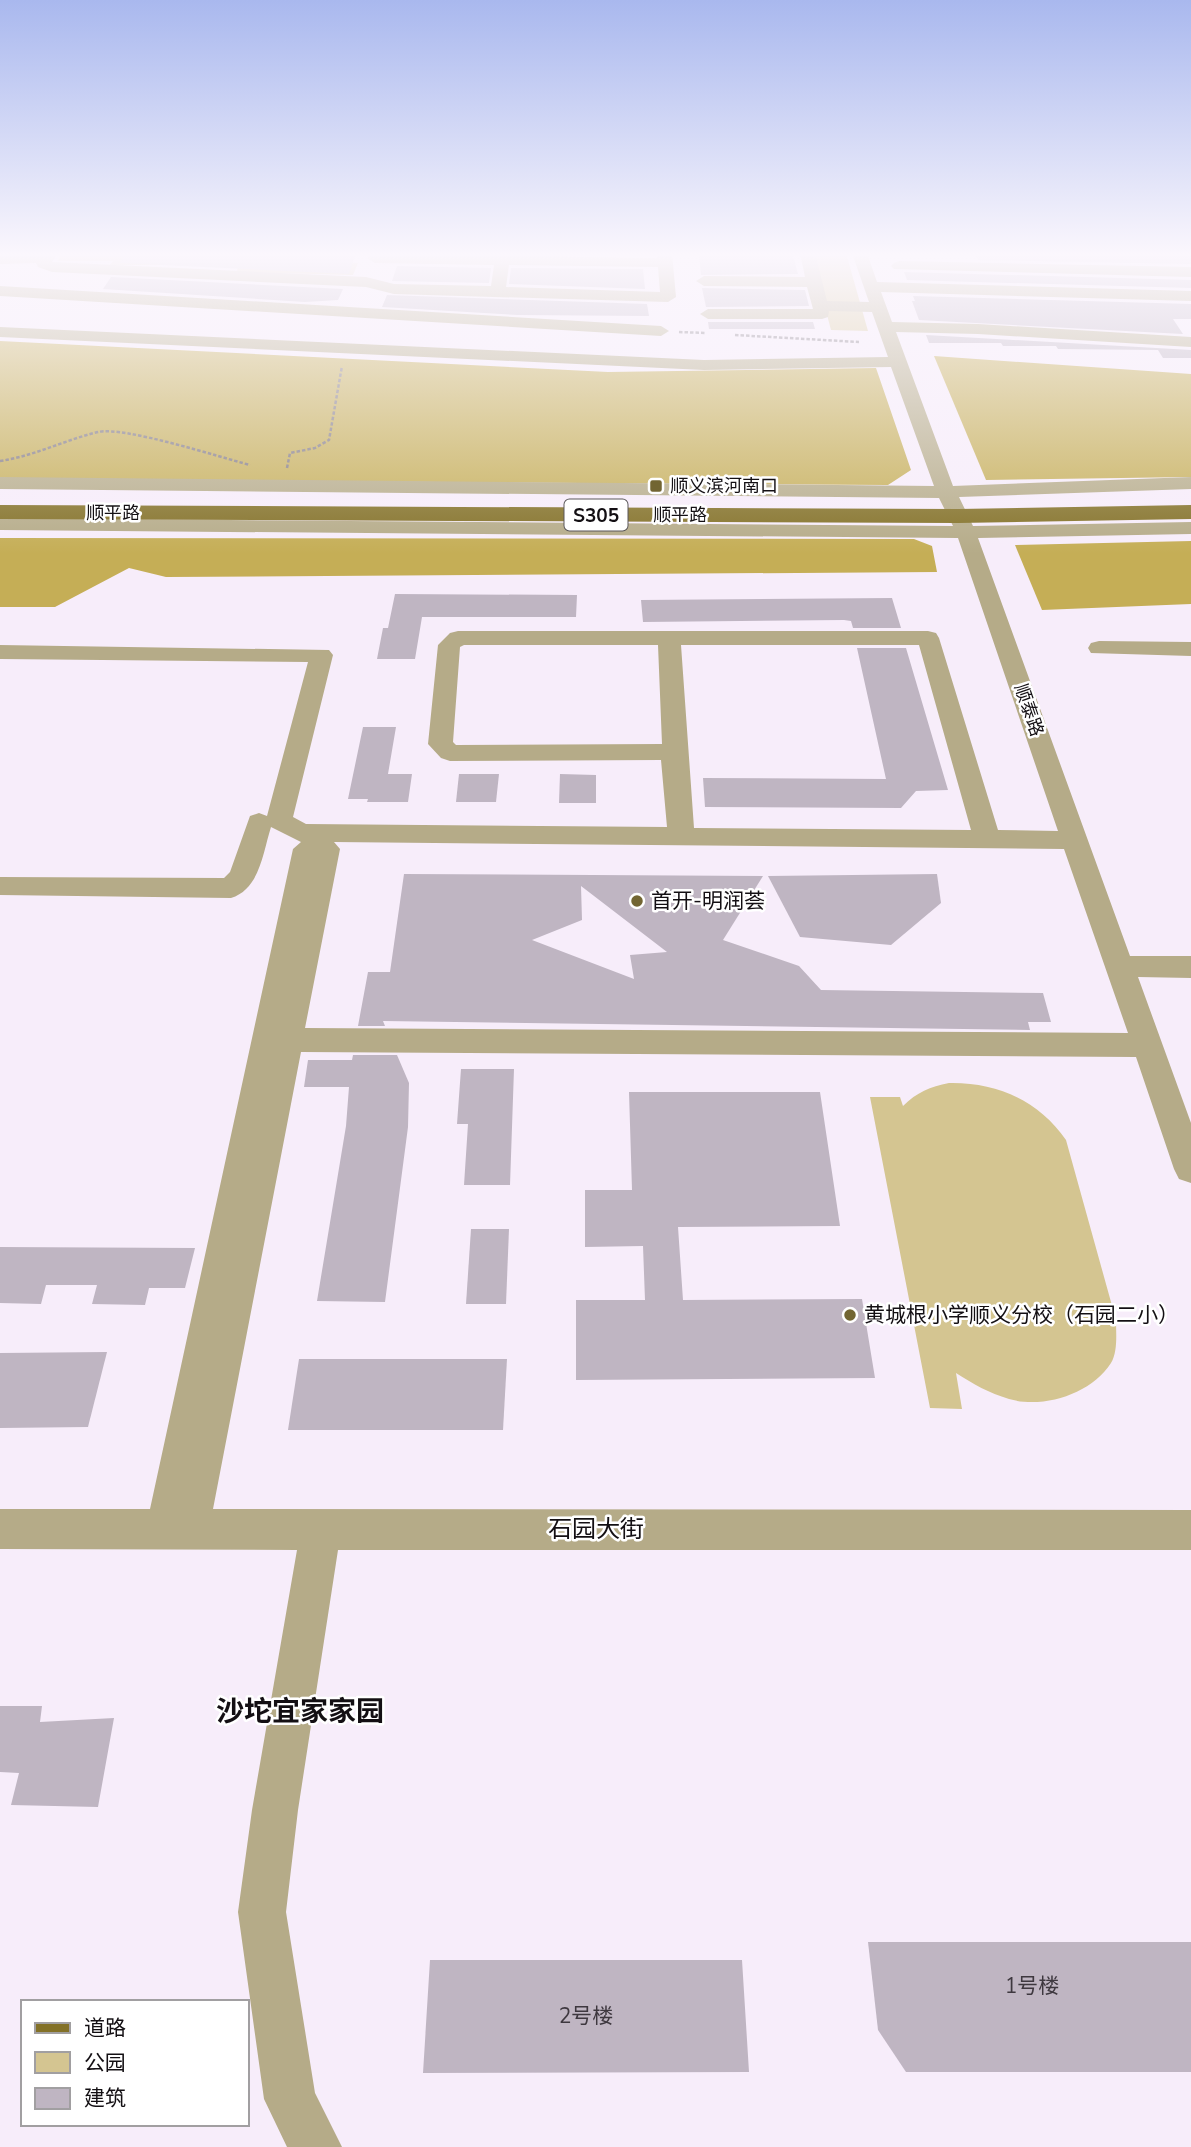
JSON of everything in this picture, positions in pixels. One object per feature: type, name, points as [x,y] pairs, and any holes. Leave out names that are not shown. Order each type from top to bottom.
[{"type":"main road","name":"顺平路","points":[[0,496],[1191,512]]},
{"type":"main road","name":"顺平路","points":[[0,512],[955,509],[1191,496]]},
{"type":"street","points":[[581,353],[704,365],[758,353]]},
{"type":"street","name":"顺泰路","points":[[897,353],[1075,840],[1191,1169]]},
{"type":"street","points":[[1146,353],[1150,360]]},
{"type":"street","points":[[0,483],[284,480],[955,509],[1191,528]]},
{"type":"street","points":[[0,524],[955,509],[1191,483]]},
{"type":"street","points":[[675,758],[667,752],[450,753],[440,744],[449,645],[458,638],[928,638],[987,839]]},
{"type":"street","points":[[669,638],[681,837]]},
{"type":"street","points":[[1099,648],[1191,649]]},
{"type":"street","points":[[0,652],[321,655],[279,820],[301,833],[1075,840]]},
{"type":"street","points":[[0,886],[231,888],[243,875],[259,822]]},
{"type":"street","points":[[178,1529],[316,849]]},
{"type":"street","points":[[1119,966],[1191,967]]},
{"type":"street","points":[[277,1040],[1147,1045]]},
{"type":"street","name":"石园大街","points":[[0,1529],[1191,1530]]},
{"type":"street","points":[[315,2147],[289,2099],[262,1912],[275,1810],[321,1529]]},
{"type":"path","points":[[0,461],[15,459],[101,431],[148,438],[284,480],[290,453],[315,449],[329,440],[345,353]]},
{"type":"green space","points":[[949,1083],[984,1086],[1015,1097],[1043,1114],[1066,1140],[1116,1320],[1116,1348],[1111,1363],[1092,1383],[1079,1391],[1051,1400],[1023,1402],[981,1388],[956,1373],[962,1409],[930,1408],[870,1097],[900,1097],[903,1106],[924,1091]]},
{"type":"shaded area","points":[[0,353],[239,353],[608,372],[876,368],[911,470],[888,485],[0,479]]},
{"type":"shaded area","points":[[934,356],[1191,374],[1191,477],[986,480]]},
{"type":"shaded area","points":[[0,538],[914,539],[932,546],[937,572],[166,577],[129,568],[55,607],[0,607]]},
{"type":"shaded area","points":[[1191,541],[1191,604],[1042,610],[1015,545]]},
{"type":"building","points":[[1160,353],[1191,353],[1191,358],[1163,358]]},
{"type":"building","points":[[395,594],[577,595],[576,617],[422,617],[415,659],[377,659],[383,628],[388,628]]},
{"type":"building","points":[[892,598],[901,628],[853,628],[851,621],[844,620],[643,622],[641,600]]},
{"type":"building","points":[[857,648],[906,648],[948,790],[916,791],[901,808],[705,807],[703,778],[886,779]]},
{"type":"building","points":[[363,727],[396,727],[388,774],[412,774],[408,802],[348,799]]},
{"type":"building","points":[[459,774],[499,774],[496,802],[456,802]]},
{"type":"building","points":[[560,774],[596,775],[596,803],[559,803]]},
{"type":"building","points":[[404,874],[763,876],[723,940],[799,966],[821,990],[1043,993],[1051,1022],[1028,1022],[1030,1030],[383,1021],[385,1026],[358,1026],[368,972],[390,972]],"holes":[[[581,886],[667,952],[630,955],[634,979],[532,940],[582,920]]]},
{"type":"building","points":[[937,874],[941,903],[891,945],[800,937],[768,876]]},
{"type":"building","points":[[353,1055],[397,1055],[409,1083],[408,1127],[385,1302],[317,1301],[346,1126],[349,1087],[304,1087],[308,1060],[352,1060]]},
{"type":"building","points":[[461,1069],[514,1069],[510,1185],[464,1185],[468,1124],[457,1124]]},
{"type":"building","points":[[629,1092],[820,1092],[840,1226],[678,1227],[683,1300],[862,1299],[875,1378],[576,1380],[576,1300],[645,1300],[643,1246],[585,1247],[585,1190],[632,1190]]},
{"type":"building","points":[[471,1229],[509,1229],[506,1304],[466,1304]]},
{"type":"building","points":[[0,1247],[195,1248],[185,1288],[149,1288],[145,1305],[92,1304],[97,1285],[46,1285],[41,1304],[0,1303]]},
{"type":"building","points":[[107,1352],[88,1427],[0,1428],[0,1353]]},
{"type":"building","points":[[299,1359],[507,1359],[503,1430],[288,1430]]},
{"type":"building","points":[[0,1706],[42,1706],[40,1722],[114,1718],[98,1807],[11,1805],[19,1773],[0,1772]]},
{"type":"building","points":[[868,1942],[1191,1942],[1191,2072],[906,2072],[878,2030]]},
{"type":"building","points":[[430,1960],[742,1960],[749,2072],[423,2073]]},
{"type":"place","name":"顺义滨河南口","points":[[656,486]]},
{"type":"place","name":"首开-明润荟","points":[[637,901]]},
{"type":"place","name":"黄城根小学顺义分校（石园二小）","points":[[850,1315]]},
{"type":"district","name":"沙坨宜家家园","points":[[300,1711]]}]
